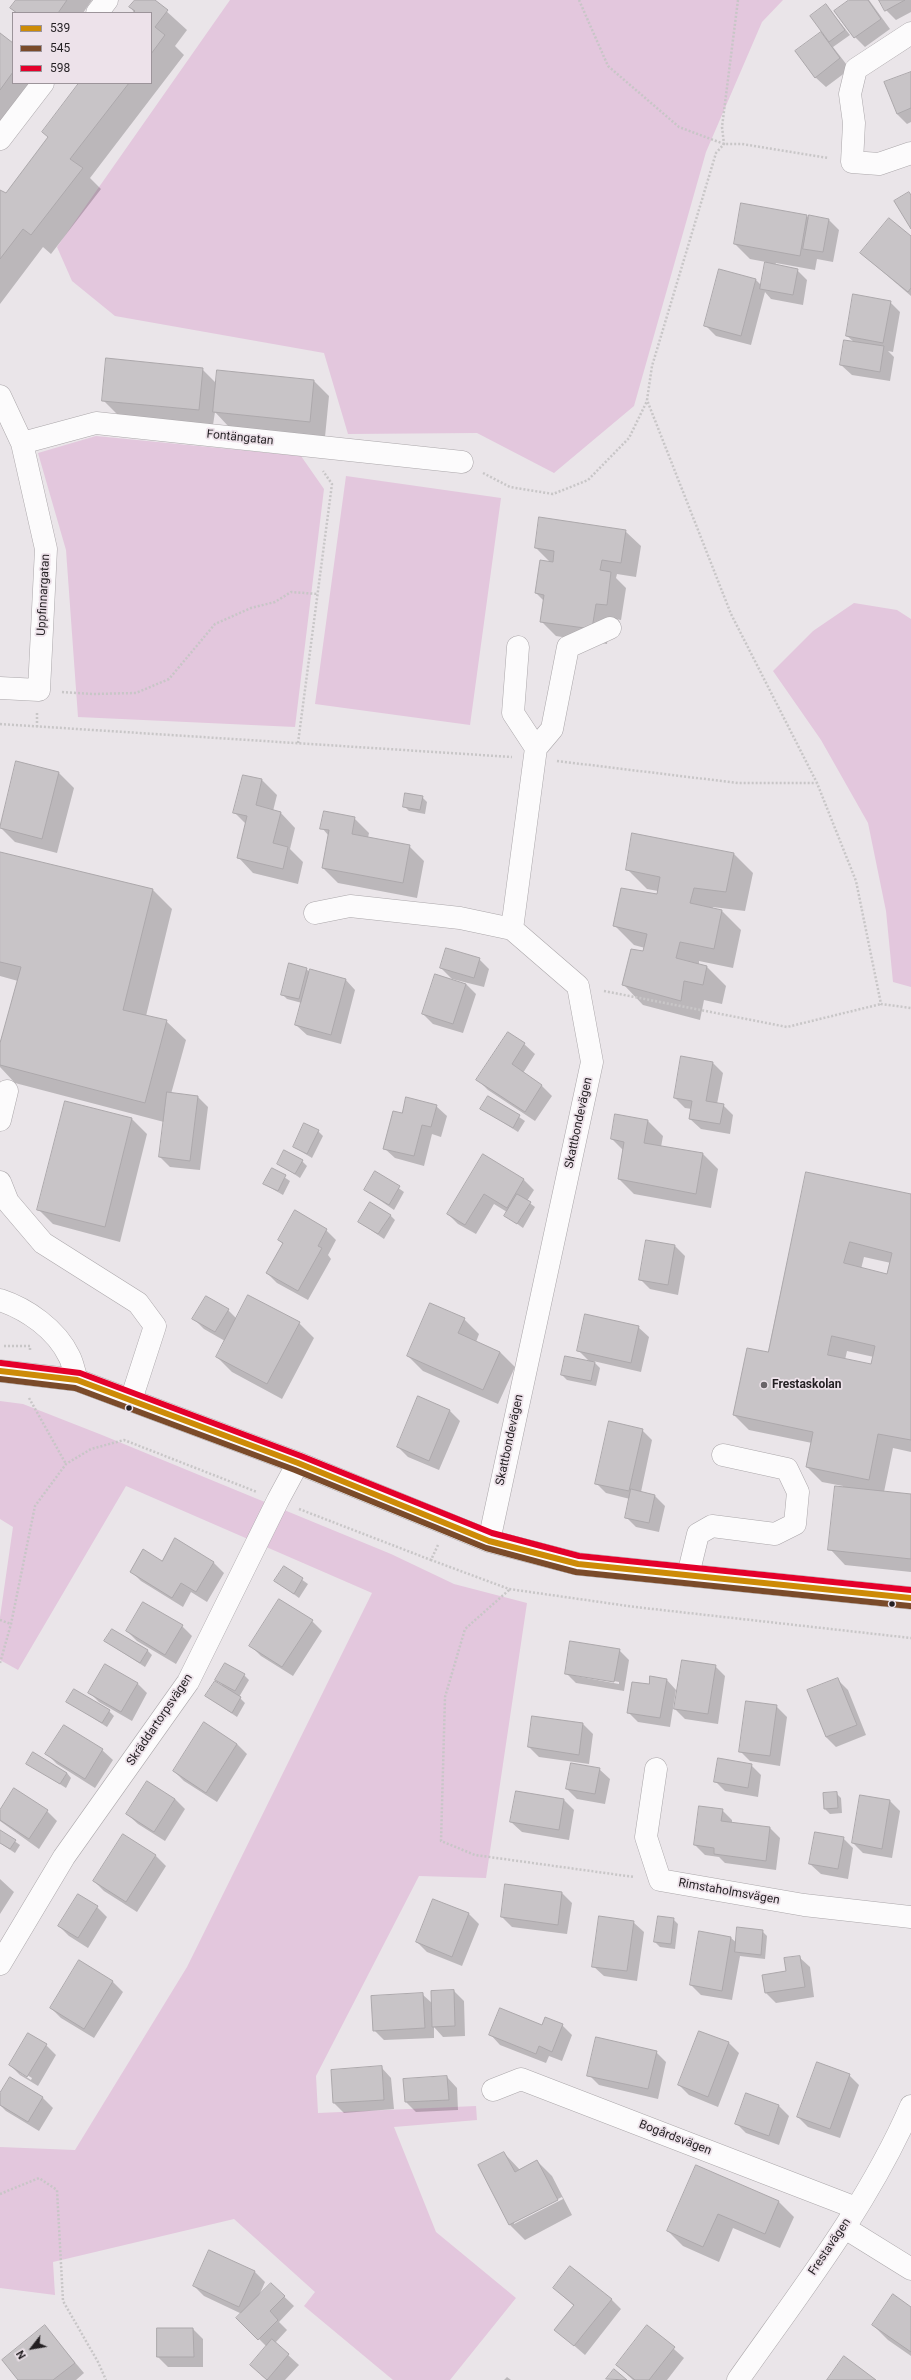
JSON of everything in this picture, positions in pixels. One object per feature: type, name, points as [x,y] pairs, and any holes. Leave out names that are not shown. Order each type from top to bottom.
[{"type":"street","points":[[98,12],[107,0]]},
{"type":"street","points":[[911,33],[856,68],[850,94],[854,122],[852,162],[879,164],[911,153]]},
{"type":"street","points":[[0,139],[42,84]]},
{"type":"street","name":"Uppfinnargatan","points":[[0,396],[22,443],[46,549],[39,690]]},
{"type":"street","name":"Fontängatan","points":[[22,443],[96,422],[462,462]]},
{"type":"street","points":[[512,929],[536,748],[552,729],[568,647],[610,628]]},
{"type":"street","points":[[518,647],[513,713],[536,748]]},
{"type":"street","points":[[0,688],[39,690]]},
{"type":"street","points":[[315,913],[350,906],[460,918],[512,929],[578,986]]},
{"type":"street","name":"Skattbondevägen","points":[[489,1541],[592,1062],[578,986]]},
{"type":"street","points":[[0,1120],[8,1090]]},
{"type":"street","points":[[0,1182],[8,1202],[43,1243],[138,1303],[155,1326],[131,1400]]},
{"type":"street","points":[[0,1300],[16,1305],[46,1325],[69,1355],[77,1380]]},
{"type":"street","points":[[0,1371],[77,1380],[298,1463],[489,1541],[578,1564],[911,1598]]},
{"type":"street","points":[[688,1575],[698,1534],[712,1526],[774,1534],[795,1524],[798,1492],[787,1469],[723,1455]]},
{"type":"street","name":"Skräddartorpsvägen","points":[[0,1964],[64,1857],[188,1682],[278,1500],[298,1463]]},
{"type":"street","points":[[656,1768],[646,1837],[660,1880]]},
{"type":"street","name":"Rimstaholmsvägen","points":[[660,1880],[804,1905],[911,1917]]},
{"type":"street","name":"Bogårdsvägen","points":[[493,2090],[521,2080],[856,2208]]},
{"type":"street","name":"Frestavägen","points":[[738,2380],[845,2228],[902,2128],[911,2106]]},
{"type":"street","points":[[845,2228],[911,2269]]},
{"type":"path","points":[[579,0],[608,66],[680,127],[724,144],[742,144],[852,162]]},
{"type":"path","points":[[462,462],[510,487],[553,494],[588,480],[629,438],[647,400],[652,366],[684,256],[716,153],[724,144],[722,127],[738,0]]},
{"type":"path","points":[[647,400],[731,614],[817,782]]},
{"type":"path","points":[[298,743],[332,484],[306,445]]},
{"type":"path","points":[[39,690],[93,694],[136,693],[169,679],[215,624],[251,608],[275,602],[291,592],[318,594]]},
{"type":"path","points":[[578,986],[787,1027],[881,1004]]},
{"type":"path","points":[[0,1346],[30,1346],[30,1354]]},
{"type":"path","points":[[28,1392],[29,1401],[66,1464]]},
{"type":"path","points":[[0,1663],[11,1624],[35,1506],[66,1464],[91,1449],[124,1440],[509,1589],[635,1607],[911,1638]]},
{"type":"path","points":[[432,1560],[447,1525]]},
{"type":"path","points":[[509,1589],[465,1629],[445,1697],[441,1841],[475,1855],[660,1880]]},
{"type":"path","points":[[0,1620],[11,1624]]},
{"type":"path","points":[[0,2194],[39,2178],[57,2190],[62,2301],[98,2362],[106,2380]]},
{"type":"shaded area","points":[[230,0],[783,0],[762,22],[706,152],[634,406],[554,473],[477,433],[348,434],[324,353],[115,316],[72,281],[57,247]]},
{"type":"shaded area","points":[[96,436],[301,456],[324,489],[295,727],[78,717],[66,550],[38,453]]},
{"type":"shaded area","points":[[346,476],[501,498],[470,725],[315,704]]},
{"type":"shaded area","points":[[854,603],[897,610],[911,619],[911,987],[893,982],[886,911],[868,823],[821,740],[773,671],[813,631]]},
{"type":"shaded area","points":[[0,1401],[23,1404],[102,1435],[391,1554],[454,1584],[527,1603],[486,1878],[419,1876],[316,2076],[318,2113],[476,2106],[477,2120],[394,2127],[436,2232],[516,2298],[450,2380],[393,2380],[304,2306],[315,2292],[234,2219],[53,2262],[55,2295],[0,2288],[0,2147],[75,2150],[187,1967],[372,1593],[126,1486],[18,1670],[0,1660],[0,1617],[13,1527],[0,1519]]},
{"type":"building","points":[[16,0],[67,0],[59,12],[16,12],[10,8]]},
{"type":"building","points":[[135,0],[155,0],[168,10],[155,27],[165,35],[152,53],[152,12],[134,12],[135,11],[129,7]]},
{"type":"building","points":[[849,0],[868,0],[881,19],[854,38],[834,11]]},
{"type":"building","points":[[879,0],[905,0],[885,11]]},
{"type":"building","points":[[826,4],[845,30],[829,42],[810,16]]},
{"type":"building","points":[[821,32],[840,58],[815,78],[795,51]]},
{"type":"building","points":[[0,33],[12,42],[12,73],[0,90]]},
{"type":"building","points":[[911,72],[911,108],[897,114],[884,82]]},
{"type":"building","points":[[78,84],[128,84],[70,159],[83,168],[31,235],[23,229],[0,259],[0,190],[6,193],[48,137],[42,132]]},
{"type":"building","points":[[909,192],[911,195],[911,229],[894,201]]},
{"type":"building","points":[[741,203],[807,215],[800,256],[734,244]]},
{"type":"building","points":[[809,215],[829,219],[823,252],[803,249]]},
{"type":"building","points":[[889,218],[911,236],[911,288],[908,292],[860,253]]},
{"type":"building","points":[[765,262],[798,269],[793,295],[760,289]]},
{"type":"building","points":[[719,269],[756,279],[741,336],[704,326]]},
{"type":"building","points":[[853,294],[891,301],[883,343],[846,336]]},
{"type":"building","points":[[844,340],[884,346],[880,372],[840,365]]},
{"type":"building","points":[[106,358],[203,368],[199,410],[102,401]]},
{"type":"building","points":[[217,370],[314,380],[310,422],[213,412]]},
{"type":"building","points":[[539,517],[626,530],[621,563],[602,560],[600,570],[611,572],[607,605],[596,604],[592,629],[540,622],[544,595],[535,593],[540,560],[553,562],[554,551],[535,548]]},
{"type":"building","points":[[16,761],[59,772],[42,839],[0,828]]},
{"type":"building","points":[[243,775],[262,779],[256,805],[281,812],[273,843],[288,847],[283,869],[237,858],[247,816],[233,813]]},
{"type":"building","points":[[405,793],[423,796],[420,810],[403,807]]},
{"type":"building","points":[[324,811],[355,817],[352,834],[410,845],[403,883],[322,868],[329,830],[320,829]]},
{"type":"building","points":[[632,833],[734,853],[726,892],[694,888],[690,903],[722,910],[714,949],[680,942],[676,958],[707,966],[703,985],[684,981],[681,1001],[622,985],[631,949],[643,951],[647,934],[613,926],[621,888],[657,894],[660,877],[626,870]]},
{"type":"building","points":[[0,852],[153,889],[123,1010],[167,1020],[145,1103],[0,1065],[0,1043],[21,967],[0,962]]},
{"type":"building","points":[[446,948],[480,958],[474,978],[440,968]]},
{"type":"building","points":[[289,963],[307,968],[299,999],[281,995]]},
{"type":"building","points":[[310,969],[346,979],[331,1035],[295,1025]]},
{"type":"building","points":[[435,974],[466,984],[453,1024],[422,1014]]},
{"type":"building","points":[[508,1032],[525,1043],[512,1064],[542,1085],[525,1112],[476,1080]]},
{"type":"building","points":[[681,1056],[713,1062],[706,1101],[724,1104],[720,1124],[689,1119],[692,1101],[674,1098]]},
{"type":"building","points":[[167,1092],[198,1096],[190,1161],[159,1157]]},
{"type":"building","points":[[488,1096],[520,1115],[513,1128],[480,1109]]},
{"type":"building","points":[[406,1097],[437,1105],[431,1127],[422,1125],[414,1156],[383,1149],[393,1111],[402,1113]]},
{"type":"building","points":[[65,1101],[132,1118],[105,1227],[37,1210]]},
{"type":"building","points":[[615,1114],[648,1120],[644,1143],[703,1153],[696,1194],[618,1179],[624,1142],[611,1139]]},
{"type":"building","points":[[304,1123],[319,1130],[307,1154],[293,1147]]},
{"type":"building","points":[[284,1150],[303,1160],[295,1174],[277,1164]]},
{"type":"building","points":[[483,1154],[524,1179],[507,1208],[484,1194],[465,1225],[447,1214]]},
{"type":"building","points":[[272,1168],[286,1175],[278,1191],[263,1184]]},
{"type":"building","points":[[375,1171],[400,1186],[389,1205],[364,1190]]},
{"type":"building","points":[[806,1172],[911,1194],[911,1440],[878,1434],[869,1480],[806,1467],[813,1432],[733,1415],[747,1348],[768,1352]],"holes":[[[850,1242],[892,1253],[887,1274],[844,1263]],[[832,1336],[875,1346],[871,1364],[828,1355]]]},
{"type":"building","points":[[517,1194],[531,1202],[517,1224],[504,1216]]},
{"type":"building","points":[[370,1202],[391,1215],[378,1234],[358,1222]]},
{"type":"building","points":[[295,1210],[327,1229],[318,1246],[322,1248],[298,1291],[266,1273],[283,1243],[278,1240]]},
{"type":"building","points":[[646,1240],[675,1245],[668,1285],[639,1280]]},
{"type":"building","points":[[248,1295],[300,1322],[267,1384],[216,1357]]},
{"type":"building","points":[[206,1296],[229,1309],[215,1332],[192,1319]]},
{"type":"building","points":[[430,1303],[465,1318],[458,1333],[500,1352],[483,1390],[407,1356]]},
{"type":"building","points":[[585,1314],[639,1326],[631,1363],[577,1351]]},
{"type":"building","points":[[565,1356],[595,1362],[591,1381],[561,1375]]},
{"type":"building","points":[[418,1396],[450,1410],[429,1461],[397,1447]]},
{"type":"building","points":[[609,1421],[643,1429],[629,1491],[595,1484]]},
{"type":"building","points":[[835,1486],[911,1494],[911,1559],[828,1550]]},
{"type":"building","points":[[631,1489],[655,1495],[649,1523],[625,1518]]},
{"type":"building","points":[[175,1538],[214,1562],[196,1592],[181,1583],[172,1598],[130,1572],[143,1549],[162,1561]]},
{"type":"building","points":[[284,1566],[303,1578],[294,1594],[274,1581]]},
{"type":"building","points":[[279,1599],[313,1620],[282,1667],[249,1646]]},
{"type":"building","points":[[143,1602],[183,1625],[165,1655],[126,1631]]},
{"type":"building","points":[[112,1629],[148,1650],[140,1663],[104,1641]]},
{"type":"building","points":[[570,1641],[620,1649],[614,1682],[565,1674]]},
{"type":"building","points":[[682,1660],[716,1665],[708,1714],[674,1709]]},
{"type":"building","points":[[225,1663],[245,1674],[235,1691],[215,1680]]},
{"type":"building","points":[[105,1664],[138,1683],[121,1712],[88,1693]]},
{"type":"building","points":[[650,1676],[667,1679],[660,1718],[627,1713],[632,1682],[649,1684]]},
{"type":"building","points":[[838,1678],[857,1725],[826,1737],[807,1690]]},
{"type":"building","points":[[215,1681],[241,1697],[232,1713],[205,1696]]},
{"type":"building","points":[[74,1689],[110,1710],[102,1723],[66,1702]]},
{"type":"building","points":[[746,1701],[777,1705],[770,1756],[739,1752]]},
{"type":"building","points":[[532,1716],[583,1723],[579,1755],[528,1747]]},
{"type":"building","points":[[204,1722],[237,1744],[206,1793],[173,1771]]},
{"type":"building","points":[[64,1725],[103,1749],[85,1779],[45,1754]]},
{"type":"building","points":[[33,1752],[67,1773],[60,1784],[26,1764]]},
{"type":"building","points":[[718,1758],[752,1764],[748,1788],[714,1782]]},
{"type":"building","points":[[571,1763],[600,1768],[595,1794],[566,1789]]},
{"type":"building","points":[[147,1781],[175,1799],[154,1832],[126,1814]]},
{"type":"building","points":[[14,1788],[48,1810],[29,1839],[0,1820],[0,1810]]},
{"type":"building","points":[[516,1791],[564,1799],[559,1830],[510,1822]]},
{"type":"building","points":[[837,1792],[838,1808],[824,1809],[823,1793]]},
{"type":"building","points":[[860,1795],[890,1800],[882,1849],[852,1843]]},
{"type":"building","points":[[699,1806],[723,1809],[721,1821],[770,1827],[766,1861],[714,1854],[714,1848],[694,1845]]},
{"type":"building","points":[[0,1830],[16,1840],[10,1849],[0,1843]]},
{"type":"building","points":[[815,1832],[844,1837],[838,1869],[809,1864]]},
{"type":"building","points":[[123,1834],[156,1855],[126,1902],[93,1881]]},
{"type":"building","points":[[505,1884],[562,1892],[558,1925],[501,1917]]},
{"type":"building","points":[[78,1894],[98,1906],[78,1938],[58,1926]]},
{"type":"building","points":[[433,1899],[469,1913],[452,1957],[416,1942]]},
{"type":"building","points":[[599,1916],[634,1921],[627,1971],[592,1967]]},
{"type":"building","points":[[658,1916],[674,1918],[671,1944],[654,1942]]},
{"type":"building","points":[[737,1927],[763,1930],[761,1955],[735,1952]]},
{"type":"building","points":[[699,1931],[731,1937],[722,1991],[690,1985]]},
{"type":"building","points":[[800,1956],[805,1987],[765,1993],[762,1975],[786,1971],[784,1958]]},
{"type":"building","points":[[79,1960],[113,1981],[84,2029],[50,2008]]},
{"type":"building","points":[[454,1990],[455,2026],[432,2027],[431,1991]]},
{"type":"building","points":[[423,1993],[425,2028],[373,2031],[371,1996]]},
{"type":"building","points":[[500,2008],[542,2025],[545,2017],[563,2024],[552,2052],[539,2046],[536,2054],[489,2035]]},
{"type":"building","points":[[699,2031],[729,2042],[708,2097],[678,2085]]},
{"type":"building","points":[[28,2033],[47,2044],[27,2077],[9,2065]]},
{"type":"building","points":[[596,2037],[657,2051],[648,2089],[587,2076]]},
{"type":"building","points":[[817,2062],[850,2074],[830,2129],[797,2117]]},
{"type":"building","points":[[382,2066],[384,2100],[333,2103],[331,2070]]},
{"type":"building","points":[[447,2076],[449,2100],[405,2102],[403,2079]]},
{"type":"building","points":[[10,2077],[43,2097],[28,2122],[0,2105],[0,2093]]},
{"type":"building","points":[[746,2093],[779,2105],[769,2136],[735,2124]]},
{"type":"building","points":[[504,2152],[515,2172],[537,2160],[558,2200],[509,2225],[478,2165]]},
{"type":"building","points":[[696,2165],[779,2201],[765,2234],[718,2214],[703,2247],[667,2231]]},
{"type":"building","points":[[209,2250],[255,2271],[239,2307],[193,2286]]},
{"type":"building","points":[[570,2266],[612,2299],[574,2346],[554,2330],[574,2305],[553,2288]]},
{"type":"building","points":[[271,2283],[285,2296],[270,2311],[278,2320],[258,2340],[236,2318]]},
{"type":"building","points":[[893,2294],[911,2307],[911,2352],[872,2325]]},
{"type":"building","points":[[45,2325],[75,2363],[53,2380],[18,2380],[2,2360]]},
{"type":"building","points":[[647,2325],[675,2347],[649,2380],[635,2380],[616,2365]]},
{"type":"building","points":[[157,2328],[193,2328],[194,2357],[157,2357]]},
{"type":"building","points":[[272,2339],[289,2354],[267,2380],[250,2365]]},
{"type":"building","points":[[844,2356],[876,2380],[827,2380]]},
{"type":"building","points":[[614,2369],[627,2380],[606,2379]]},
{"type":"transit line","name":"598","points":[[1,1363],[80,1373],[301,1456],[492,1533],[579,1556],[911,1590]]},
{"type":"transit line","name":"539","points":[[0,1371],[77,1380],[298,1463],[489,1541],[578,1564],[911,1598]]},
{"type":"transit line","name":"545","points":[[0,1379],[75,1388],[295,1470],[486,1548],[576,1572],[910,1606]]},
{"type":"place","name":"Frestaskolan","points":[[764,1385]]}]
